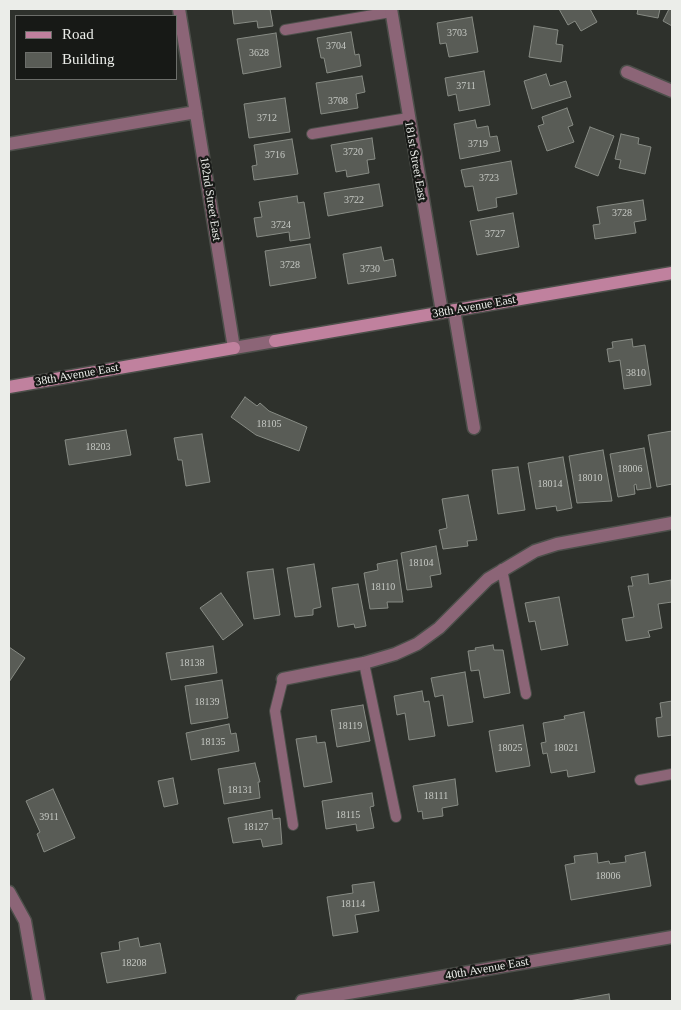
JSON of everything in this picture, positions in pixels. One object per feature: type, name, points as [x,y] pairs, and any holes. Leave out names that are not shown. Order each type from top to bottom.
[{"type":"street","name":"182nd Street East","points":[[179,9],[234,348]]},
{"type":"street","name":"181st Street East","points":[[391,11],[408,118],[474,428]]},
{"type":"street","points":[[627,72],[672,91]]},
{"type":"street","points":[[9,144],[196,112]]},
{"type":"street","name":"38th Avenue East","points":[[9,387],[672,273]]},
{"type":"street","points":[[283,679],[364,663],[395,654],[417,644],[439,628],[488,579],[535,551],[557,544],[672,523]]},
{"type":"street","points":[[9,892],[25,921],[40,1001]]},
{"type":"street","name":"40th Avenue East","points":[[302,1001],[672,937]]},
{"type":"lane","points":[[285,30],[391,11]]},
{"type":"lane","points":[[312,134],[408,118]]},
{"type":"lane","points":[[502,569],[526,694]]},
{"type":"lane","points":[[364,663],[396,816]]},
{"type":"lane","points":[[283,679],[275,711],[293,825]]},
{"type":"lane","points":[[640,780],[672,774]]},
{"type":"building","points":[[232,9],[270,9],[273,26],[258,28],[257,21],[234,24]]},
{"type":"building","points":[[559,9],[590,9],[597,22],[581,31],[575,21],[568,25]]},
{"type":"building","points":[[638,9],[660,9],[658,18],[637,14]]},
{"type":"building","points":[[669,9],[672,9],[672,26],[663,21]]},
{"type":"building","points":[[472,17],[478,52],[449,57],[446,43],[440,44],[437,23]]},
{"type":"building","points":[[534,26],[558,30],[556,44],[563,45],[561,62],[529,57]]},
{"type":"building","points":[[351,32],[355,55],[359,54],[361,66],[327,73],[324,58],[321,58],[317,38]]},
{"type":"building","points":[[276,33],[281,67],[243,74],[237,39]]},
{"type":"building","points":[[484,71],[490,105],[459,111],[456,94],[448,96],[445,78]]},
{"type":"building","points":[[546,74],[550,86],[566,81],[571,97],[532,109],[524,81]]},
{"type":"building","points":[[362,76],[365,92],[356,94],[358,108],[321,114],[316,83]]},
{"type":"building","points":[[285,98],[290,132],[249,138],[244,104]]},
{"type":"building","points":[[567,108],[573,125],[568,127],[574,142],[547,151],[538,126],[544,124],[542,117]]},
{"type":"building","points":[[475,120],[477,128],[488,126],[490,137],[497,136],[500,151],[460,159],[454,124]]},
{"type":"building","points":[[590,127],[614,136],[598,176],[575,167]]},
{"type":"building","points":[[621,134],[639,138],[638,144],[651,147],[645,174],[619,168],[621,160],[615,159]]},
{"type":"building","points":[[372,138],[375,159],[367,160],[369,173],[347,177],[346,170],[336,172],[331,145]]},
{"type":"building","points":[[292,139],[298,174],[254,180],[252,166],[257,165],[254,145]]},
{"type":"building","points":[[511,161],[517,194],[496,198],[497,207],[478,211],[473,186],[465,187],[461,170]]},
{"type":"building","points":[[379,184],[383,206],[328,216],[324,193]]},
{"type":"building","points":[[297,196],[298,203],[304,202],[310,238],[290,241],[289,232],[257,237],[254,218],[262,217],[259,202]]},
{"type":"building","points":[[643,200],[646,220],[634,222],[636,233],[595,239],[593,225],[600,224],[597,207]]},
{"type":"building","points":[[513,213],[519,247],[477,255],[470,221]]},
{"type":"building","points":[[310,244],[316,278],[270,286],[265,251]]},
{"type":"building","points":[[381,247],[384,261],[393,259],[396,276],[348,284],[343,254]]},
{"type":"building","points":[[632,339],[633,347],[645,345],[651,385],[624,389],[620,360],[609,362],[607,349],[613,348],[612,342]]},
{"type":"building","points":[[245,397],[257,406],[260,403],[269,411],[307,427],[299,451],[256,435],[231,417]]},
{"type":"building","points":[[126,430],[131,455],[69,465],[65,440]]},
{"type":"building","points":[[672,431],[672,484],[657,487],[648,435]]},
{"type":"building","points":[[202,434],[210,482],[186,486],[182,460],[178,460],[174,438]]},
{"type":"building","points":[[644,448],[651,488],[637,490],[636,484],[634,485],[635,494],[618,497],[610,454]]},
{"type":"building","points":[[603,450],[612,501],[577,503],[569,456]]},
{"type":"building","points":[[563,457],[572,508],[557,511],[556,506],[536,509],[528,463]]},
{"type":"building","points":[[518,467],[525,510],[498,514],[492,470]]},
{"type":"building","points":[[468,495],[477,540],[467,541],[468,546],[443,549],[439,530],[447,528],[442,499]]},
{"type":"building","points":[[436,546],[441,574],[430,576],[432,587],[407,590],[401,553]]},
{"type":"building","points":[[397,560],[403,602],[387,602],[388,608],[370,609],[364,573],[378,570],[377,564]]},
{"type":"building","points":[[314,564],[321,607],[313,609],[313,615],[295,617],[287,568]]},
{"type":"building","points":[[273,569],[280,615],[254,619],[247,572]]},
{"type":"building","points":[[648,574],[649,584],[671,580],[672,602],[658,604],[662,628],[648,631],[650,637],[626,641],[622,619],[634,617],[628,586],[633,586],[631,577]]},
{"type":"building","points":[[358,584],[366,626],[355,628],[354,624],[338,627],[332,588]]},
{"type":"building","points":[[221,593],[243,625],[223,640],[200,608]]},
{"type":"building","points":[[559,597],[568,645],[541,650],[535,621],[529,622],[525,603]]},
{"type":"building","points":[[493,645],[494,650],[503,650],[510,693],[484,698],[479,670],[471,671],[468,651]]},
{"type":"building","points":[[213,646],[217,673],[171,680],[166,653]]},
{"type":"building","points":[[9,647],[25,658],[9,682]]},
{"type":"building","points":[[465,672],[473,722],[448,726],[443,695],[435,697],[431,678]]},
{"type":"building","points":[[222,680],[228,718],[191,724],[185,686]]},
{"type":"building","points":[[422,691],[424,702],[429,701],[435,736],[409,740],[405,713],[397,715],[394,696]]},
{"type":"building","points":[[672,701],[672,735],[658,737],[656,718],[662,717],[660,703]]},
{"type":"building","points":[[363,705],[370,741],[337,747],[331,710]]},
{"type":"building","points":[[584,712],[595,772],[568,777],[567,770],[551,773],[547,753],[543,754],[541,743],[546,742],[543,723],[565,719],[564,716]]},
{"type":"building","points":[[229,724],[231,734],[236,733],[239,751],[191,760],[186,733]]},
{"type":"building","points":[[523,725],[530,766],[496,772],[489,731]]},
{"type":"building","points":[[316,736],[317,743],[325,742],[332,782],[304,787],[296,739]]},
{"type":"building","points":[[255,763],[260,782],[258,782],[260,798],[224,804],[218,769]]},
{"type":"building","points":[[173,778],[178,804],[164,807],[158,781]]},
{"type":"building","points":[[455,779],[458,805],[442,808],[443,816],[423,819],[422,811],[418,812],[413,786]]},
{"type":"building","points":[[53,789],[75,838],[44,852],[37,834],[40,832],[26,801]]},
{"type":"building","points":[[372,793],[374,806],[370,807],[374,828],[357,831],[356,824],[326,829],[322,801]]},
{"type":"building","points":[[272,810],[273,819],[280,818],[282,844],[263,847],[261,839],[233,843],[228,818]]},
{"type":"building","points":[[645,852],[651,886],[571,900],[565,865],[575,863],[574,856],[597,853],[598,863],[609,861],[610,864],[626,862],[625,856]]},
{"type":"building","points":[[374,882],[379,911],[355,915],[358,932],[333,936],[327,897],[353,893],[352,885]]},
{"type":"building","points":[[138,938],[140,947],[160,943],[166,973],[107,983],[101,953],[120,950],[119,942]]},
{"type":"building","points":[[609,994],[610,1001],[569,1001]]}]
